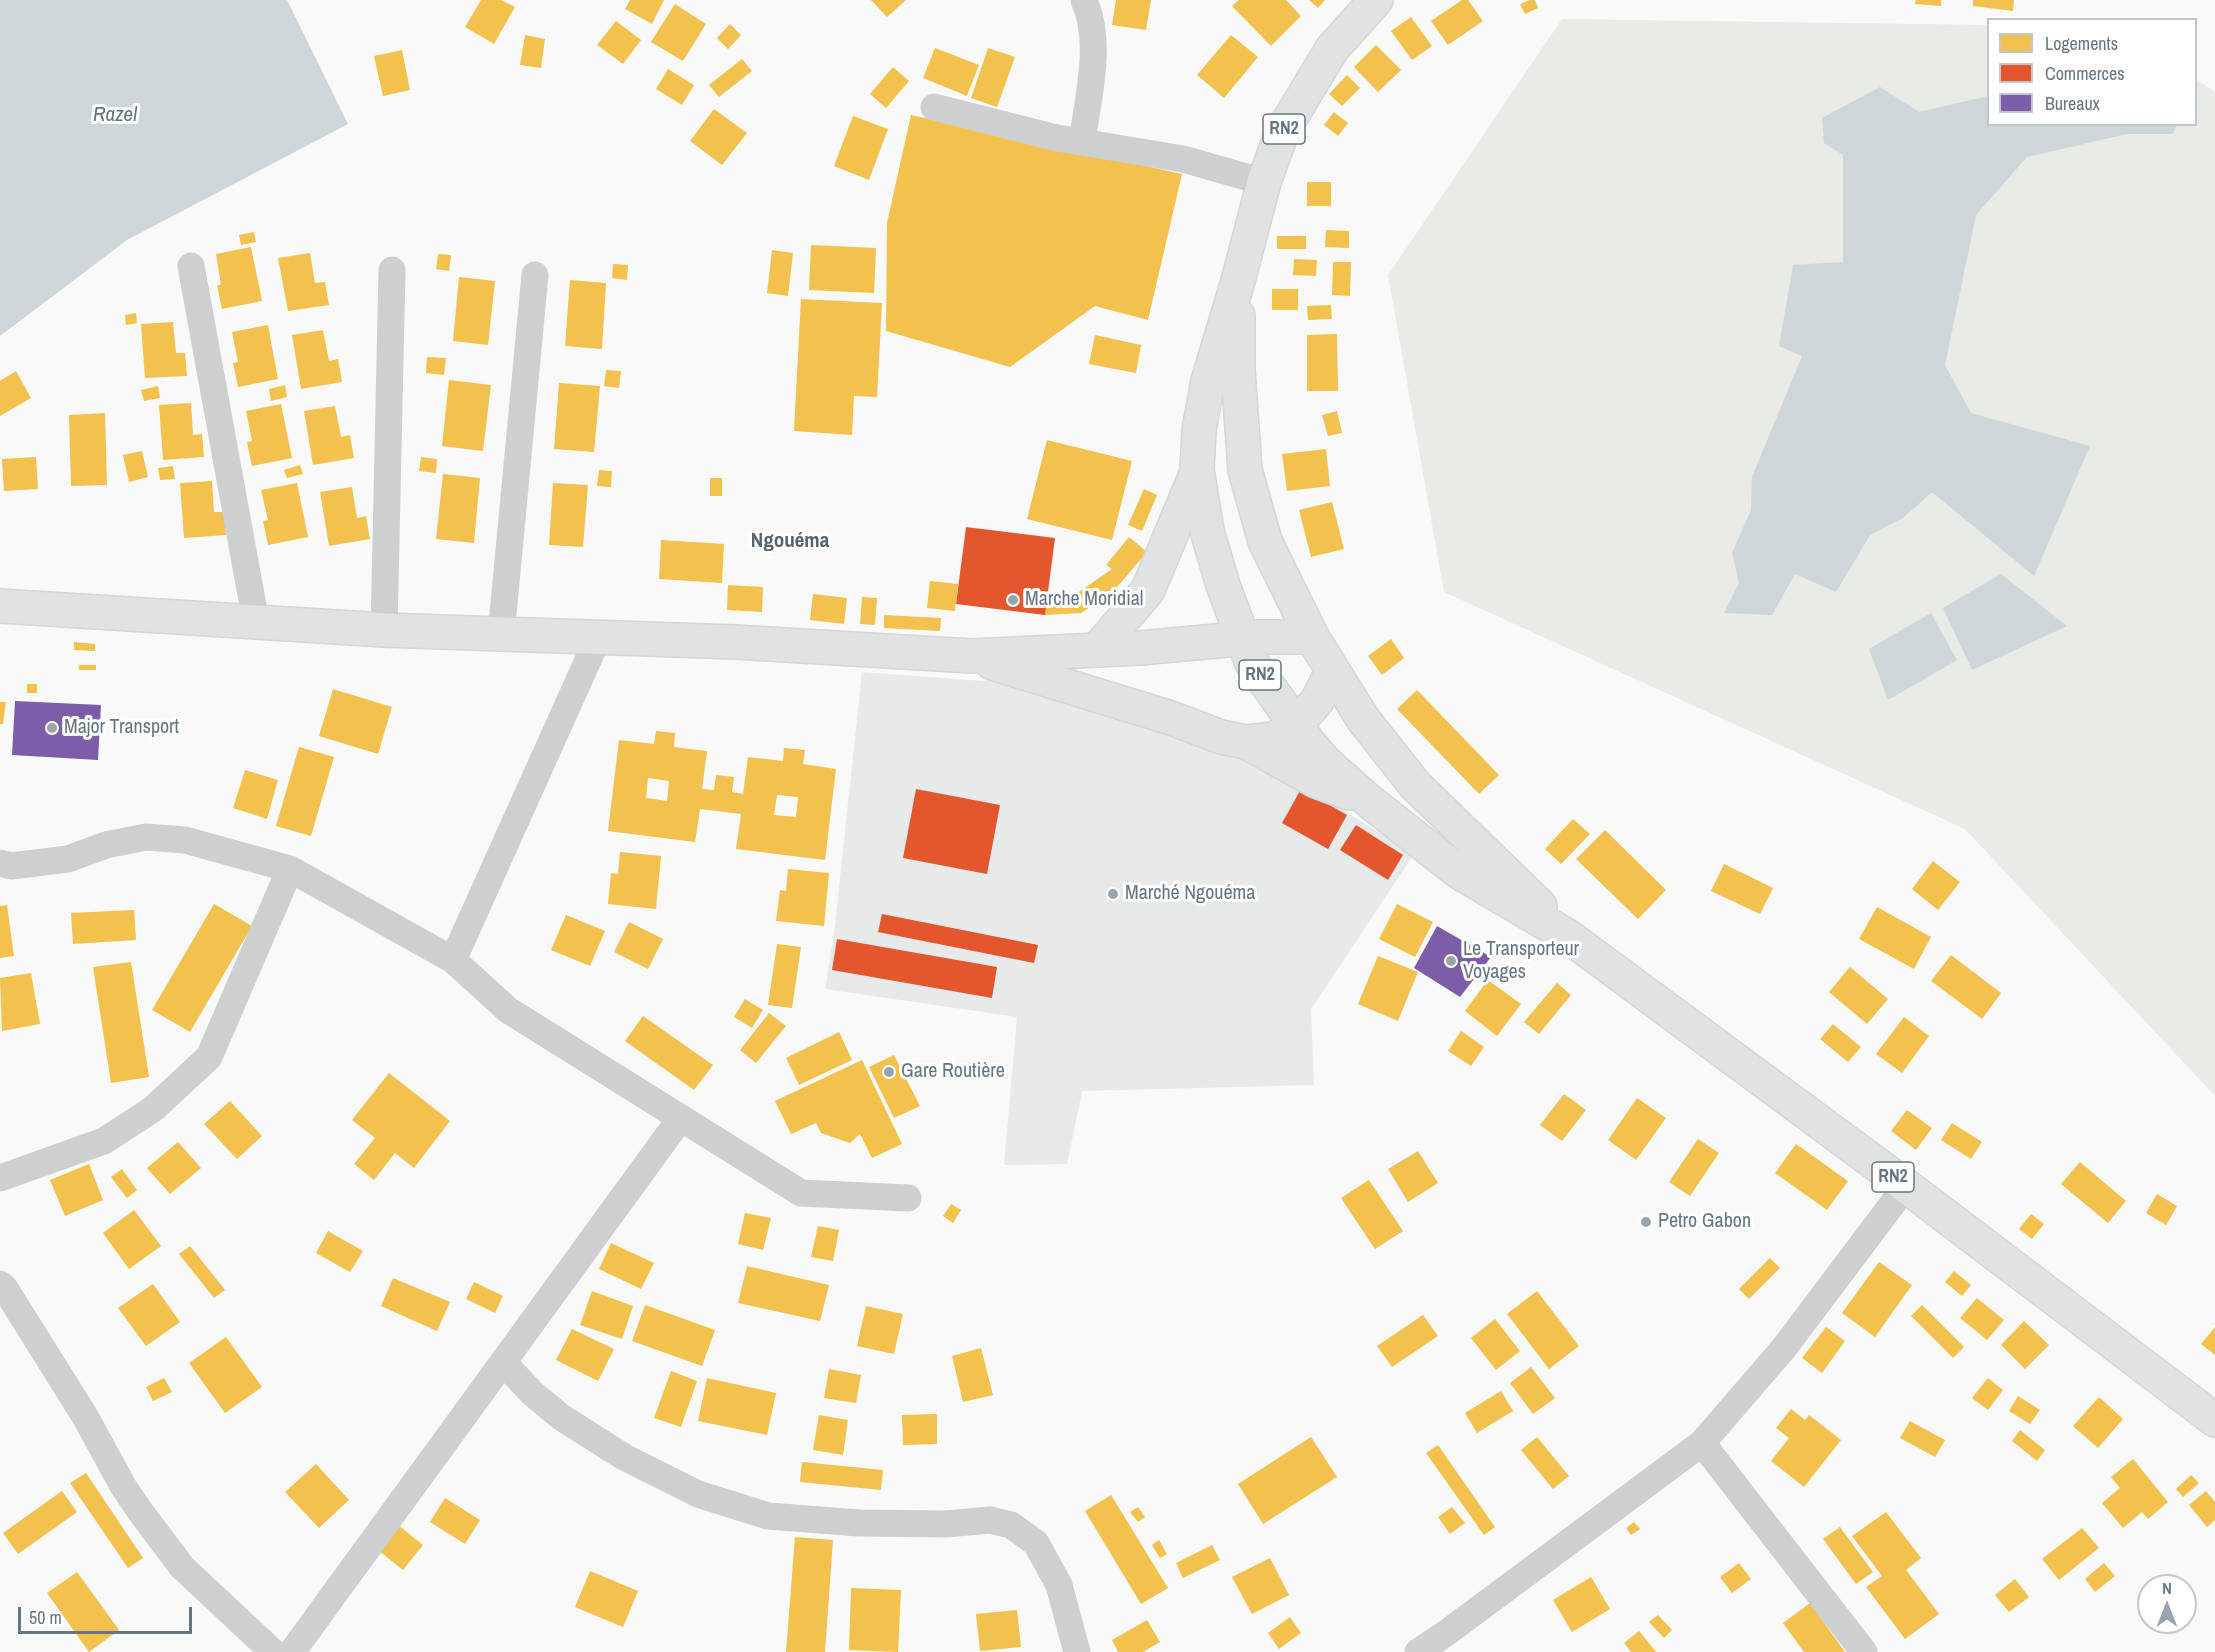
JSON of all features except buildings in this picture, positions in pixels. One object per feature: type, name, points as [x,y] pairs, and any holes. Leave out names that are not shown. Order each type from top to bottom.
[{"type":"main road","name":"RN2","points":[[1377,0],[1332,49],[1282,132],[1264,182],[1208,381],[1199,430],[1197,470],[1207,531],[1223,585],[1252,663],[1325,762],[1369,801],[1459,872],[1569,938],[1906,1186],[2215,1420]]},
{"type":"main road","name":"RN2","points":[[1238,281],[1238,371],[1245,470],[1265,541],[1312,637],[1363,719],[1415,785],[1531,897],[1569,938]]},
{"type":"main road","points":[[1097,650],[1148,590],[1197,470]]},
{"type":"main road","points":[[0,606],[384,630],[735,642],[971,656],[1097,650],[1242,639],[1312,637]]},
{"type":"main road","points":[[971,656],[1171,718],[1221,737],[1246,742],[1274,739],[1296,725],[1317,701],[1332,672]]},
{"type":"main road","points":[[1246,742],[1316,781],[1369,801]]},
{"type":"street","points":[[1082,142],[1094,52],[1089,12],[1084,0]]},
{"type":"street","points":[[934,107],[1057,138],[1183,159],[1264,182]]},
{"type":"street","points":[[191,266],[256,622]]},
{"type":"street","points":[[384,630],[392,270]]},
{"type":"street","points":[[501,635],[535,274]]},
{"type":"street","points":[[453,960],[598,639]]},
{"type":"street","points":[[0,863],[11,866],[68,859],[106,845],[146,837],[185,840],[290,869],[453,960],[508,1010],[801,1193],[908,1198]]},
{"type":"street","points":[[0,1178],[104,1141],[153,1109],[209,1058],[290,869]]},
{"type":"street","points":[[292,1652],[680,1119]]},
{"type":"street","points":[[1418,1652],[1452,1643],[1702,1443],[1784,1348],[1906,1186]]},
{"type":"street","points":[[0,1284],[86,1418],[123,1486],[182,1567],[273,1652]]},
{"type":"street","points":[[503,1362],[532,1393],[561,1417],[624,1457],[698,1494],[768,1516],[859,1523],[946,1524],[990,1520],[1011,1525],[1036,1543],[1059,1585],[1077,1652]]},
{"type":"street","points":[[1702,1443],[1864,1652]]},
{"type":"shaded area","points":[[1562,19],[1987,25],[1987,126],[2197,126],[2197,80],[2215,92],[2215,1096],[1965,829],[1444,592],[1388,275]]},
{"type":"shaded area","name":"Marché Ngouéma","points":[[862,672],[997,682],[1109,709],[1277,769],[1414,854],[1311,1009],[1314,1085],[1082,1091],[1067,1164],[1004,1165],[1017,1017],[825,989],[834,934]]},
{"type":"water","name":"Razel","points":[[0,0],[287,0],[348,124],[127,240],[0,336]]},
{"type":"water","points":[[1880,87],[1919,112],[1987,96],[1987,126],[2177,126],[2173,134],[2127,134],[2027,157],[1976,215],[1945,365],[1971,413],[2090,446],[2034,576],[1932,492],[1903,518],[1870,535],[1836,592],[1795,574],[1772,615],[1724,613],[1739,583],[1732,553],[1751,510],[1752,477],[1802,356],[1779,346],[1793,265],[1843,262],[1843,155],[1824,143],[1822,118]]},
{"type":"water","points":[[2001,574],[2067,626],[1972,670],[1943,608]]},
{"type":"water","points":[[1931,613],[1957,660],[1888,700],[1869,649]]},
{"type":"place","name":"Marche Moridial","points":[[1013,600]]},
{"type":"place","name":"Major Transport","points":[[52,728]]},
{"type":"place","name":"Marché Ngouéma","points":[[1113,894]]},
{"type":"place","name":"Le Transporteur Voyages","points":[[1451,961]]},
{"type":"place","name":"Gare Routière","points":[[889,1072]]},
{"type":"place","name":"Petro Gabon","points":[[1646,1222]]},
{"type":"district","name":"Ngouéma","points":[[790,541]]}]
